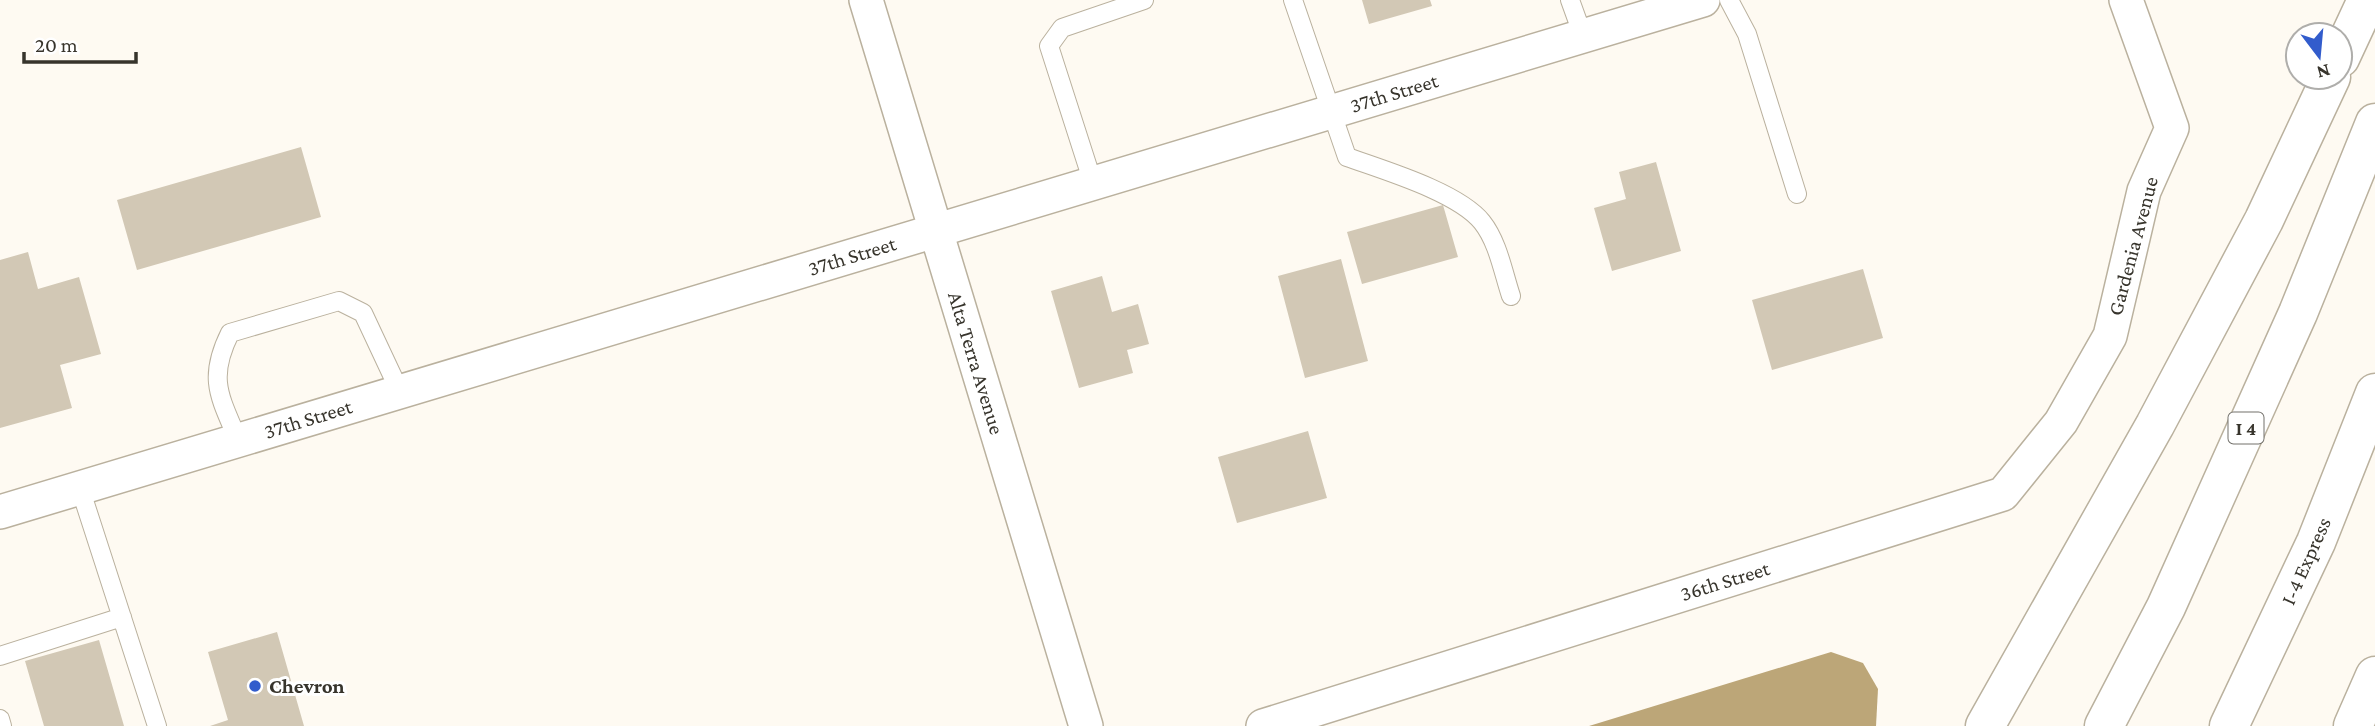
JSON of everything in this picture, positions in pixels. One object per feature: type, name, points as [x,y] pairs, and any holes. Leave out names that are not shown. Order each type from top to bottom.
[{"type":"highway","points":[[2354,28],[2367,0]]},
{"type":"highway","points":[[1985,726],[2155,425],[2264,220],[2324,91]]},
{"type":"highway","name":"I 4","points":[[2104,726],[2166,607],[2298,313],[2375,123]]},
{"type":"highway","name":"I-4 Express","points":[[2229,726],[2316,542],[2375,393]]},
{"type":"highway","points":[[2353,726],[2375,676]]},
{"type":"street","name":"Alta Terra Avenue","points":[[866,0],[1086,726]]},
{"type":"street","name":"37th Street","points":[[0,512],[1703,0]]},
{"type":"street","name":"Gardenia Avenue","points":[[2110,336],[2144,191],[2172,128],[2126,0]]},
{"type":"street","name":"36th Street","points":[[1263,726],[2003,494],[2061,422],[2110,336]]},
{"type":"lane","points":[[1093,183],[1049,46],[1062,28],[1144,0]]},
{"type":"lane","points":[[1293,0],[1346,157],[1410,180],[1463,205],[1481,220],[1492,239],[1511,296]]},
{"type":"lane","points":[[1570,0],[1583,36]]},
{"type":"lane","points":[[1729,0],[1747,34],[1797,194]]},
{"type":"lane","points":[[238,440],[218,393],[218,357],[230,333],[290,315],[339,301],[363,313],[400,392]]},
{"type":"lane","points":[[80,488],[157,726]]},
{"type":"lane","points":[[0,656],[121,617]]},
{"type":"lane","points":[[0,719],[2,726]]},
{"type":"shaded area","points":[[1831,652],[1863,663],[1878,689],[1876,726],[1589,726]]},
{"type":"building","points":[[1362,0],[1430,0],[1432,6],[1369,24]]},
{"type":"building","points":[[301,147],[321,217],[137,270],[117,200]]},
{"type":"building","points":[[1656,162],[1681,251],[1612,271],[1594,208],[1626,199],[1619,172]]},
{"type":"building","points":[[1443,205],[1458,257],[1362,284],[1347,232]]},
{"type":"building","points":[[28,252],[38,289],[79,277],[101,354],[60,365],[72,408],[0,428],[0,260]]},
{"type":"building","points":[[1341,259],[1368,361],[1305,378],[1278,276]]},
{"type":"building","points":[[1863,269],[1883,338],[1772,370],[1752,300]]},
{"type":"building","points":[[1102,276],[1112,312],[1138,304],[1149,344],[1127,350],[1133,373],[1079,388],[1051,291]]},
{"type":"building","points":[[1308,431],[1327,498],[1237,523],[1218,457]]},
{"type":"building","name":"Chevron","points":[[277,632],[304,726],[210,726],[228,720],[208,652]]},
{"type":"building","points":[[99,640],[124,726],[44,726],[25,661]]},
{"type":"place","name":"Chevron","points":[[255,686]]}]
